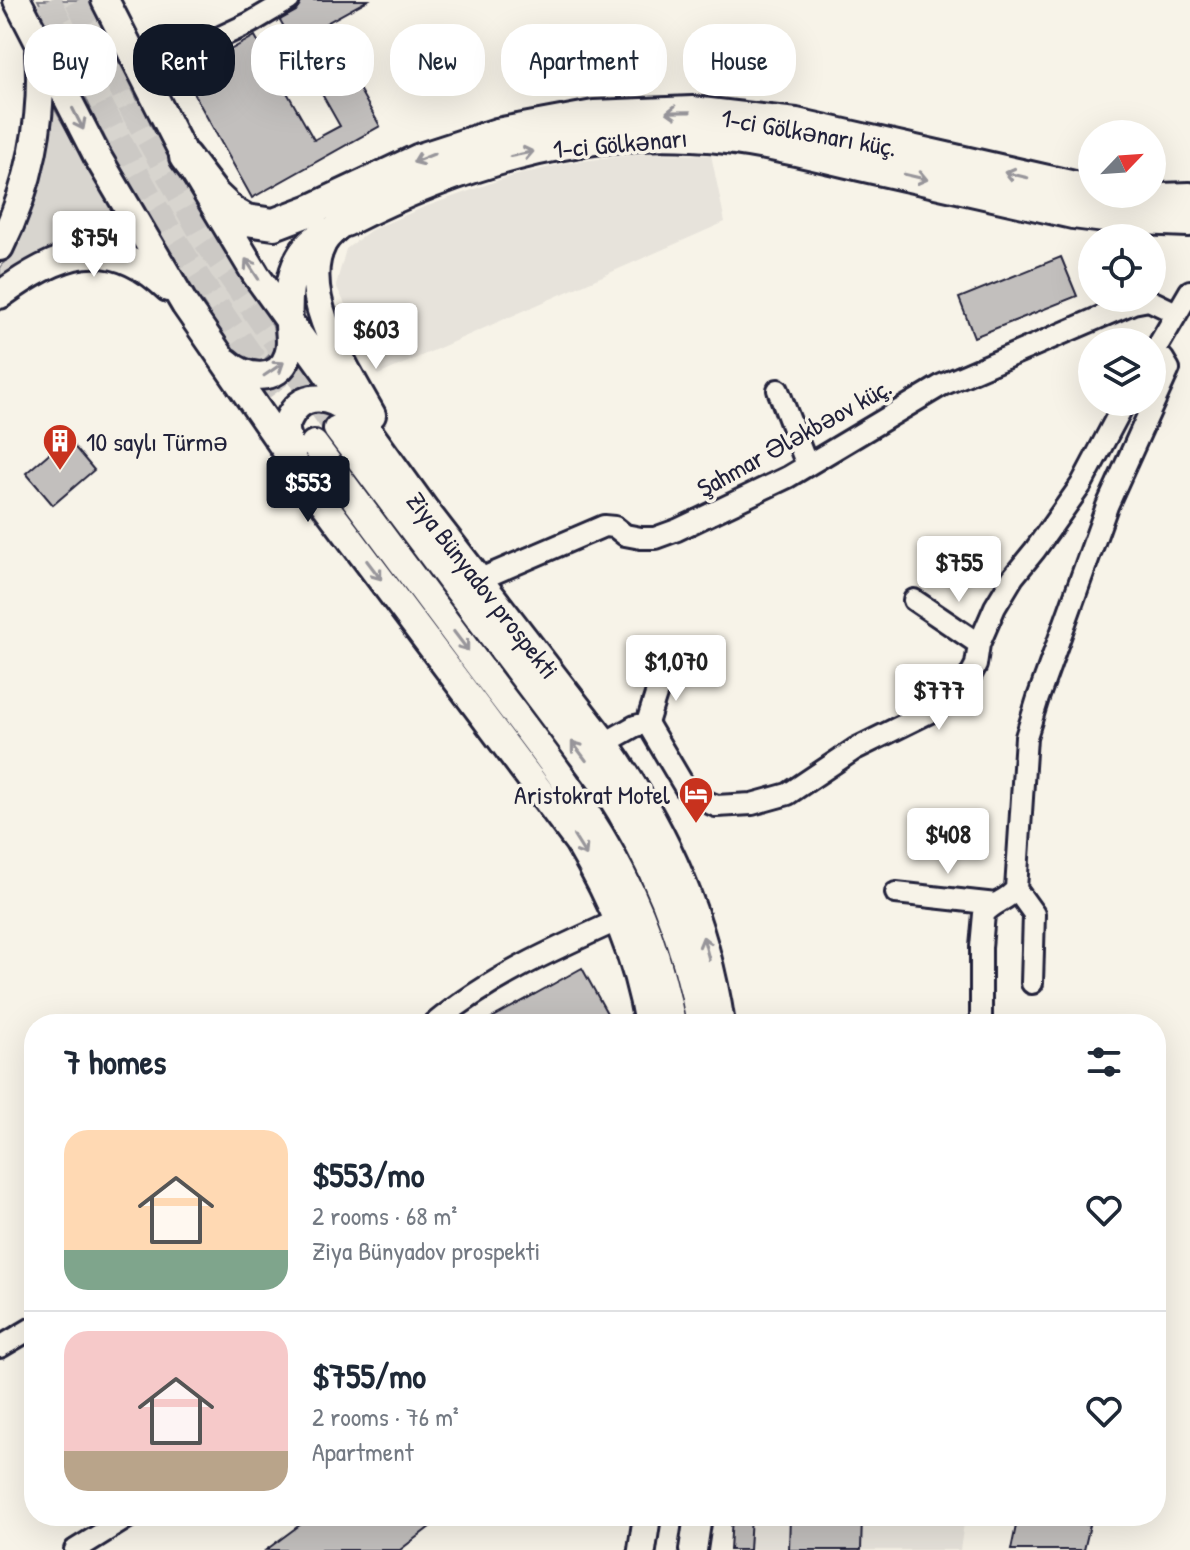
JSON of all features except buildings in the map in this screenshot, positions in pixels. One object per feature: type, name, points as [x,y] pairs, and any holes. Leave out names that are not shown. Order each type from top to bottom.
[{"type":"highway","name":"1-ci Gölkənarı küç.","points":[[185,157],[214,195],[232,212],[246,220],[274,224],[420,159],[497,134],[594,116],[692,112],[796,124],[1078,188]]},
{"type":"highway","name":"1-ci Gölkənarı","points":[[345,221],[398,194],[503,157],[600,139],[693,135],[791,149],[1073,213],[1113,218],[1189,209]]},
{"type":"highway","points":[[1166,201],[1189,209]]},
{"type":"main road","points":[[17,0],[30,24]]},
{"type":"main road","name":"Ziya Bünyadov prospekti","points":[[105,0],[133,58]]},
{"type":"main road","points":[[0,247],[21,201],[36,134],[39,96]]},
{"type":"main road","points":[[66,96],[97,156],[185,305],[307,481],[558,812],[596,873],[624,930],[654,1014]]},
{"type":"main road","name":"Ziya Bünyadov prospekti","points":[[153,96],[221,221],[288,322],[345,422],[624,816],[664,897],[686,956],[700,1014]]},
{"type":"main road","points":[[212,344],[238,371],[262,377],[279,368],[288,356],[290,289],[295,262],[308,243],[345,221]]},
{"type":"main road","points":[[345,221],[323,243],[318,257],[318,294],[323,318],[342,362],[426,511]]},
{"type":"main road","points":[[0,295],[32,272],[59,259],[104,254],[136,265],[158,279],[185,305]]},
{"type":"main road","points":[[307,481],[286,438],[285,428],[293,411],[308,400],[320,397],[338,402],[345,422]]},
{"type":"main road","name":"Ziya Bünyadov prospekti","points":[[345,422],[426,511],[605,743],[641,796],[680,872],[698,920],[719,1014]]},
{"type":"main road","name":"Ziya Bünyadov prospekti","points":[[314,444],[599,830],[648,930],[660,966],[670,1014]]},
{"type":"main road","points":[[624,930],[645,1014]]},
{"type":"main road","points":[[632,1550],[633,1526]]},
{"type":"main road","points":[[642,1550],[646,1526]]},
{"type":"main road","points":[[652,1550],[654,1526]]},
{"type":"main road","points":[[683,1550],[684,1526]]},
{"type":"main road","points":[[693,1550],[697,1526]]},
{"type":"main road","points":[[704,1550],[705,1526]]},
{"type":"street","points":[[235,30],[289,0]]},
{"type":"street","points":[[1166,331],[1190,291]]},
{"type":"street","name":"Şahmar Ələkbəov küç.","points":[[478,580],[604,526],[615,527],[625,535],[641,538],[666,534],[757,494],[942,385],[1133,303],[1149,300],[1176,313]]},
{"type":"street","points":[[778,390],[807,465]]},
{"type":"street","points":[[664,669],[647,723],[686,789],[716,806],[752,804],[788,794],[855,749],[938,708],[962,691],[976,665],[979,644],[995,607],[1013,577],[1081,485],[1118,416]]},
{"type":"street","points":[[981,1014],[984,914],[1009,898],[1016,889],[1026,737],[1107,506],[1148,416]]},
{"type":"street","points":[[914,600],[979,644]]},
{"type":"street","points":[[605,743],[635,726],[647,723]]},
{"type":"street","points":[[1016,889],[1034,914],[1032,983]]},
{"type":"street","points":[[896,893],[996,904]]},
{"type":"street","points":[[446,1014],[496,979],[556,948],[624,930]]},
{"type":"street","points":[[0,1347],[24,1333]]},
{"type":"street","points":[[75,1550],[114,1526]]},
{"type":"shaded area","points":[[38,0],[89,0],[101,24],[50,24]]},
{"type":"shaded area","points":[[117,58],[133,96],[272,324],[275,345],[263,361],[247,361],[235,352],[164,244],[85,96],[117,96]]},
{"type":"shaded area","points":[[48,97],[137,253],[113,243],[83,241],[39,255],[0,278],[0,268],[11,252]]},
{"type":"shaded area","points":[[647,153],[711,155],[725,222],[378,375],[336,285],[346,249],[371,230],[502,179],[566,163]]},
{"type":"shaded area","points":[[750,1526],[964,1526],[960,1550],[749,1550]]},
{"type":"tunnel","points":[[48,0],[112,128],[197,278],[314,444]]},
{"type":"tunnel","points":[[78,0],[133,110],[206,240],[337,429]]},
{"type":"place","name":"10 saylı Türmə","points":[[60,472]]},
{"type":"place","name":"Aristokrat Motel","points":[[696,825]]}]
